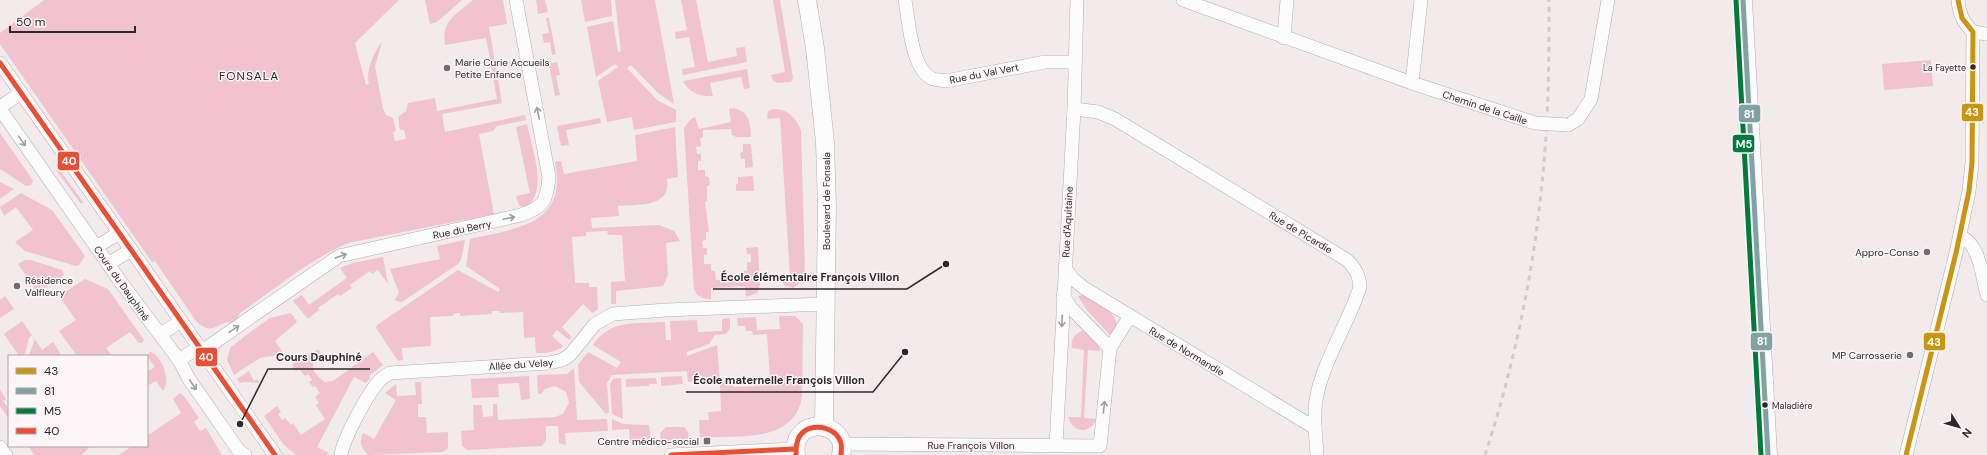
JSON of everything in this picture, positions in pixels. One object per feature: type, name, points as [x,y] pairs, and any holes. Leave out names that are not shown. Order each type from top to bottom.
[{"type":"street","name":"Rue du Berry","points":[[179,360],[200,349],[338,256],[521,216],[536,210],[543,203],[548,194],[549,177],[516,0]]},
{"type":"street","name":"Boulevard de Fonsala","points":[[807,0],[816,55],[825,142],[827,207],[824,426]]},
{"type":"street","name":"Rue du Val Vert","points":[[905,0],[916,61],[923,72],[933,79],[946,80],[1045,62],[1074,62]]},
{"type":"street","name":"Rue d'Aquitaine","points":[[1056,445],[1074,109],[1074,62],[1077,0]]},
{"type":"street","name":"Chemin de la Caille","points":[[1183,0],[1284,38],[1412,83],[1535,122],[1568,125],[1578,119],[1591,99],[1608,0]]},
{"type":"street","points":[[1284,38],[1287,0]]},
{"type":"street","points":[[1412,83],[1421,0]]},
{"type":"street","points":[[1743,0],[1768,455]]},
{"type":"street","points":[[1958,0],[1959,11],[1964,22],[1973,32],[1987,34]]},
{"type":"street","points":[[1906,455],[1960,236],[1969,191],[1972,163],[1973,32]]},
{"type":"street","points":[[0,63],[5,81],[21,93],[181,321],[272,454]]},
{"type":"street","points":[[0,108],[21,93]]},
{"type":"street","name":"Cours du Dauphiné","points":[[0,108],[151,325],[161,334],[179,360],[204,402],[240,451],[245,455]]},
{"type":"street","name":"Rue de Picardie","points":[[1074,109],[1098,112],[1115,119],[1347,260],[1355,267],[1359,275],[1360,287],[1322,378],[1316,400],[1315,428],[1317,455]]},
{"type":"street","points":[[96,247],[119,233]]},
{"type":"street","points":[[1960,236],[1972,243],[1987,294]]},
{"type":"street","points":[[108,264],[131,250]]},
{"type":"street","name":"Rue de Normandie","points":[[1065,268],[1073,279],[1084,288],[1315,428]]},
{"type":"street","points":[[1063,295],[1071,308],[1110,348]]},
{"type":"street","name":"Allée du Velay","points":[[341,455],[345,440],[374,388],[381,379],[390,373],[549,363],[562,360],[570,355],[595,324],[606,316],[613,314],[685,309],[825,304]]},
{"type":"street","points":[[1094,449],[1110,348],[1130,316]]},
{"type":"street","points":[[161,334],[181,321]]},
{"type":"street","points":[[671,455],[796,452],[796,442],[804,431],[816,426],[824,426],[835,433],[841,450]]},
{"type":"street","name":"Rue François Villon","points":[[841,450],[1056,445],[1094,449]]},
{"type":"street","points":[[0,447],[6,455]]},
{"type":"shaded area","points":[[44,0],[399,0],[355,43],[366,85],[369,84],[368,74],[371,62],[382,42],[375,66],[383,109],[386,115],[393,118],[396,131],[393,132],[395,141],[406,139],[404,130],[400,130],[398,117],[406,111],[408,103],[435,98],[437,111],[497,99],[486,38],[445,45],[444,37],[445,30],[451,19],[473,0],[503,0],[507,24],[489,27],[502,103],[442,114],[445,132],[525,115],[526,120],[497,126],[493,131],[479,134],[494,214],[348,243],[292,275],[240,313],[237,319],[232,323],[224,323],[212,328],[202,326],[196,321],[155,261],[152,262],[0,44],[0,33]]},
{"type":"shaded area","points":[[425,0],[462,0],[437,22],[430,24]]},
{"type":"shaded area","points":[[536,0],[545,0],[548,12],[538,14]]},
{"type":"shaded area","points":[[581,0],[611,0],[612,16],[585,22]]},
{"type":"shaded area","points":[[615,0],[655,0],[674,104],[658,93],[631,65],[627,68],[657,100],[676,110],[676,122],[634,130],[632,117],[607,122],[598,81],[618,67],[615,64],[596,77],[587,27],[613,21],[618,52],[621,51]]},
{"type":"shaded area","points":[[681,0],[696,0],[708,62],[737,56],[736,48],[745,47],[747,62],[683,75],[682,69],[695,67],[689,37],[676,39],[675,32],[687,30]]},
{"type":"shaded area","points":[[773,0],[780,0],[793,78],[791,82],[777,83],[773,80],[771,75],[785,72]]},
{"type":"shaded area","points":[[546,18],[549,18],[556,54],[552,55],[550,42],[544,43],[542,34],[549,33]]},
{"type":"shaded area","points":[[1931,60],[1933,86],[1884,90],[1882,64]]},
{"type":"shaded area","points":[[557,62],[560,75],[556,76],[560,95],[555,96],[549,64]]},
{"type":"shaded area","points":[[747,69],[750,88],[744,89],[741,77],[710,83],[713,96],[704,96],[692,91],[683,81]]},
{"type":"shaded area","points":[[733,108],[743,112],[748,118],[751,137],[736,137],[732,135],[731,129],[703,130],[703,137],[700,138],[701,146],[696,147],[697,154],[701,154],[701,161],[698,161],[698,170],[705,170],[705,176],[709,177],[710,185],[707,186],[707,201],[705,202],[709,232],[706,232],[706,240],[702,241],[703,248],[707,248],[707,255],[704,255],[704,264],[711,264],[711,271],[715,271],[716,280],[744,278],[744,271],[747,271],[747,262],[751,262],[751,254],[747,254],[746,248],[758,247],[760,286],[757,293],[746,297],[745,286],[711,288],[711,299],[703,298],[697,295],[694,289],[684,128],[690,120],[695,117],[699,129],[731,122],[729,109]]},
{"type":"shaded area","points":[[773,109],[783,110],[791,115],[797,122],[801,131],[805,271],[801,282],[793,288],[784,285],[781,277],[790,277],[780,118],[767,119],[768,111]]},
{"type":"shaded area","points":[[600,118],[601,123],[566,130],[569,145],[561,146],[557,126]]},
{"type":"shaded area","points":[[527,124],[535,157],[538,182],[536,193],[531,202],[523,208],[519,205],[516,196],[530,193],[516,127]]},
{"type":"shaded area","points":[[675,127],[678,177],[667,179],[667,188],[664,195],[659,200],[652,203],[618,206],[619,216],[591,218],[592,228],[659,225],[674,231],[680,241],[666,243],[668,275],[663,286],[616,291],[616,304],[611,304],[611,282],[625,281],[622,235],[608,235],[607,231],[586,232],[586,236],[572,237],[575,283],[589,283],[589,287],[597,287],[598,309],[593,313],[583,304],[562,327],[572,337],[569,340],[557,330],[552,336],[563,346],[550,352],[536,353],[535,337],[524,338],[523,312],[500,313],[499,311],[492,311],[492,314],[460,316],[460,313],[453,314],[453,316],[430,317],[431,346],[402,348],[403,360],[398,361],[376,328],[377,325],[458,270],[498,292],[500,289],[466,266],[470,239],[521,227],[535,220],[546,212],[554,199],[557,183],[555,162],[561,161],[564,174],[637,161],[635,135]]},
{"type":"shaded area","points":[[0,133],[32,179],[33,181],[31,185],[26,186],[0,169]]},
{"type":"shaded area","points":[[743,144],[751,144],[753,167],[745,168],[745,159],[741,159],[740,153],[743,152]]},
{"type":"shaded area","points":[[59,169],[83,202],[81,204],[57,171]]},
{"type":"shaded area","points":[[753,176],[754,191],[736,191],[738,177]]},
{"type":"shaded area","points":[[0,182],[14,189],[0,199]]},
{"type":"shaded area","points":[[21,193],[52,210],[85,256],[79,265],[76,266],[25,251],[15,242],[33,230],[16,207],[4,216],[0,207]]},
{"type":"shaded area","points":[[465,240],[461,260],[458,264],[402,302],[396,301],[395,299],[399,293],[390,269],[440,259],[437,246]]},
{"type":"shaded area","points":[[383,257],[388,284],[378,270],[372,274],[370,271],[350,285],[352,288],[340,296],[338,294],[318,308],[319,310],[308,319],[293,301],[302,295],[309,305],[347,278],[340,268],[353,263]]},
{"type":"shaded area","points":[[25,260],[31,260],[62,270],[64,275],[38,293],[18,264]]},
{"type":"shaded area","points":[[85,279],[108,289],[144,340],[142,343],[139,343],[130,332],[106,348],[111,355],[76,355],[59,331],[76,320],[59,296]]},
{"type":"shaded area","points":[[1083,295],[1106,308],[1114,317],[1117,329],[1111,336],[1086,309],[1078,296]]},
{"type":"shaded area","points":[[5,296],[14,309],[0,318],[0,300]]},
{"type":"shaded area","points":[[291,313],[297,322],[275,341],[284,354],[260,358],[234,375],[227,360],[230,348],[270,318]]},
{"type":"shaded area","points":[[779,316],[795,316],[803,324],[802,396],[797,412],[788,423],[776,430],[746,436],[700,437],[699,420],[709,420],[708,412],[721,411],[720,384],[696,384],[696,381],[688,382],[687,371],[612,375],[607,383],[609,412],[606,414],[579,382],[578,365],[588,352],[617,368],[621,362],[593,345],[607,331],[616,327],[624,324],[665,322],[666,340],[671,340],[670,321],[697,320],[698,332],[722,331],[722,319],[730,318],[730,328],[726,334],[715,335],[709,344],[687,352],[687,356],[717,345],[720,383],[734,383],[734,387],[755,386],[756,382],[770,380],[767,334],[753,335],[752,331],[746,331],[745,326],[738,326],[737,318],[756,317],[757,330],[780,329]]},
{"type":"shaded area","points":[[22,321],[32,335],[29,338],[25,354],[18,355],[4,334]]},
{"type":"shaded area","points":[[1082,331],[1088,333],[1094,338],[1100,351],[1088,350],[1084,418],[1096,419],[1090,428],[1086,430],[1077,429],[1070,422],[1068,417],[1081,417],[1084,350],[1072,348],[1072,342],[1077,334]]},
{"type":"shaded area","points":[[35,339],[42,350],[53,342],[61,355],[29,355]]},
{"type":"shaded area","points":[[318,349],[321,353],[314,360],[313,368],[317,375],[325,382],[333,381],[373,352],[383,365],[369,376],[370,378],[366,383],[354,377],[317,447],[329,453],[326,455],[296,455],[284,445],[264,416],[277,406],[281,412],[278,414],[282,420],[285,418],[291,425],[293,423],[301,435],[325,419],[316,405],[319,403],[315,397],[320,393],[315,386],[313,387],[309,382],[312,380],[308,374],[305,376],[299,369],[296,371],[292,365]]},
{"type":"shaded area","points":[[150,352],[158,357],[164,368],[166,381],[163,391],[156,381],[148,385],[148,371],[155,367],[148,355]]},
{"type":"shaded area","points":[[574,368],[577,420],[607,419],[608,431],[565,433],[566,445],[559,443],[558,426],[546,426],[546,440],[542,446],[467,450],[462,446],[461,431],[474,430],[473,405],[482,405],[483,417],[493,416],[493,404],[497,404],[498,420],[555,417],[563,414],[569,403],[566,392],[555,386],[545,389],[541,394],[538,394],[537,375],[567,374]]},
{"type":"shaded area","points":[[249,371],[254,381],[257,379],[260,383],[240,383],[237,379]]},
{"type":"shaded area","points":[[529,376],[530,399],[521,400],[519,383],[498,384],[499,397],[472,398],[471,379]]},
{"type":"shaded area","points":[[682,376],[683,384],[661,386],[661,377]]},
{"type":"shaded area","points":[[621,378],[623,419],[612,414],[610,384],[613,379]]},
{"type":"shaded area","points":[[656,378],[657,384],[649,384],[649,386],[626,387],[626,379]]},
{"type":"shaded area","points":[[415,382],[421,382],[422,404],[418,404],[418,417],[426,417],[427,433],[448,432],[448,448],[443,452],[368,455],[361,444],[363,433],[374,439],[396,400],[385,393],[396,384],[397,396],[416,395]]},
{"type":"shaded area","points":[[0,390],[6,399],[3,401],[8,408],[8,418],[0,406]]},
{"type":"shaded area","points":[[180,393],[184,396],[199,418],[194,422],[200,431],[206,428],[222,455],[119,455],[131,447],[148,447],[148,435],[181,413],[173,399]]},
{"type":"shaded area","points":[[612,419],[623,424],[649,425],[651,440],[630,441],[629,429],[612,430]]},
{"type":"shaded area","points":[[666,427],[684,427],[688,432],[689,439],[661,440],[660,433]]},
{"type":"shaded area","points":[[29,447],[90,447],[81,455],[35,455]]},
{"type":"railway","points":[[1485,455],[1515,347],[1536,236],[1547,121],[1549,0]]},
{"type":"transit line","name":"M5","points":[[1736,0],[1761,455]]},
{"type":"transit line","name":"81","points":[[1743,0],[1768,455]]},
{"type":"transit line","name":"43","points":[[1906,455],[1956,253],[1969,191],[1972,163],[1973,32],[1962,18],[1958,0]]},
{"type":"transit line","name":"40","points":[[0,63],[275,455]]},
{"type":"transit line","name":"40","points":[[796,455],[797,444],[800,436],[805,431],[818,427],[832,431],[838,436],[841,444],[841,455]]},
{"type":"transit line","name":"40","points":[[671,455],[795,449]]},
{"type":"place","name":"La Fayette","points":[[1973,67]]},
{"type":"place","name":"Marie Curie Accueils Petite Enfance","points":[[447,68]]},
{"type":"place","name":"Appro-Conso","points":[[1927,252]]},
{"type":"place","name":"École élémentaire François Villon","points":[[946,264]]},
{"type":"place","name":"Résidence Valfleury","points":[[17,286]]},
{"type":"place","name":"École maternelle François Villon","points":[[905,352]]},
{"type":"place","name":"MP Carrosserie","points":[[1910,355]]},
{"type":"place","name":"Maladière","points":[[1765,405]]},
{"type":"place","name":"Cours Dauphiné","points":[[240,424]]},
{"type":"place","name":"Centre médico-social","points":[[707,441]]},
{"type":"district","name":"FONSALA","points":[[249,76]]}]
